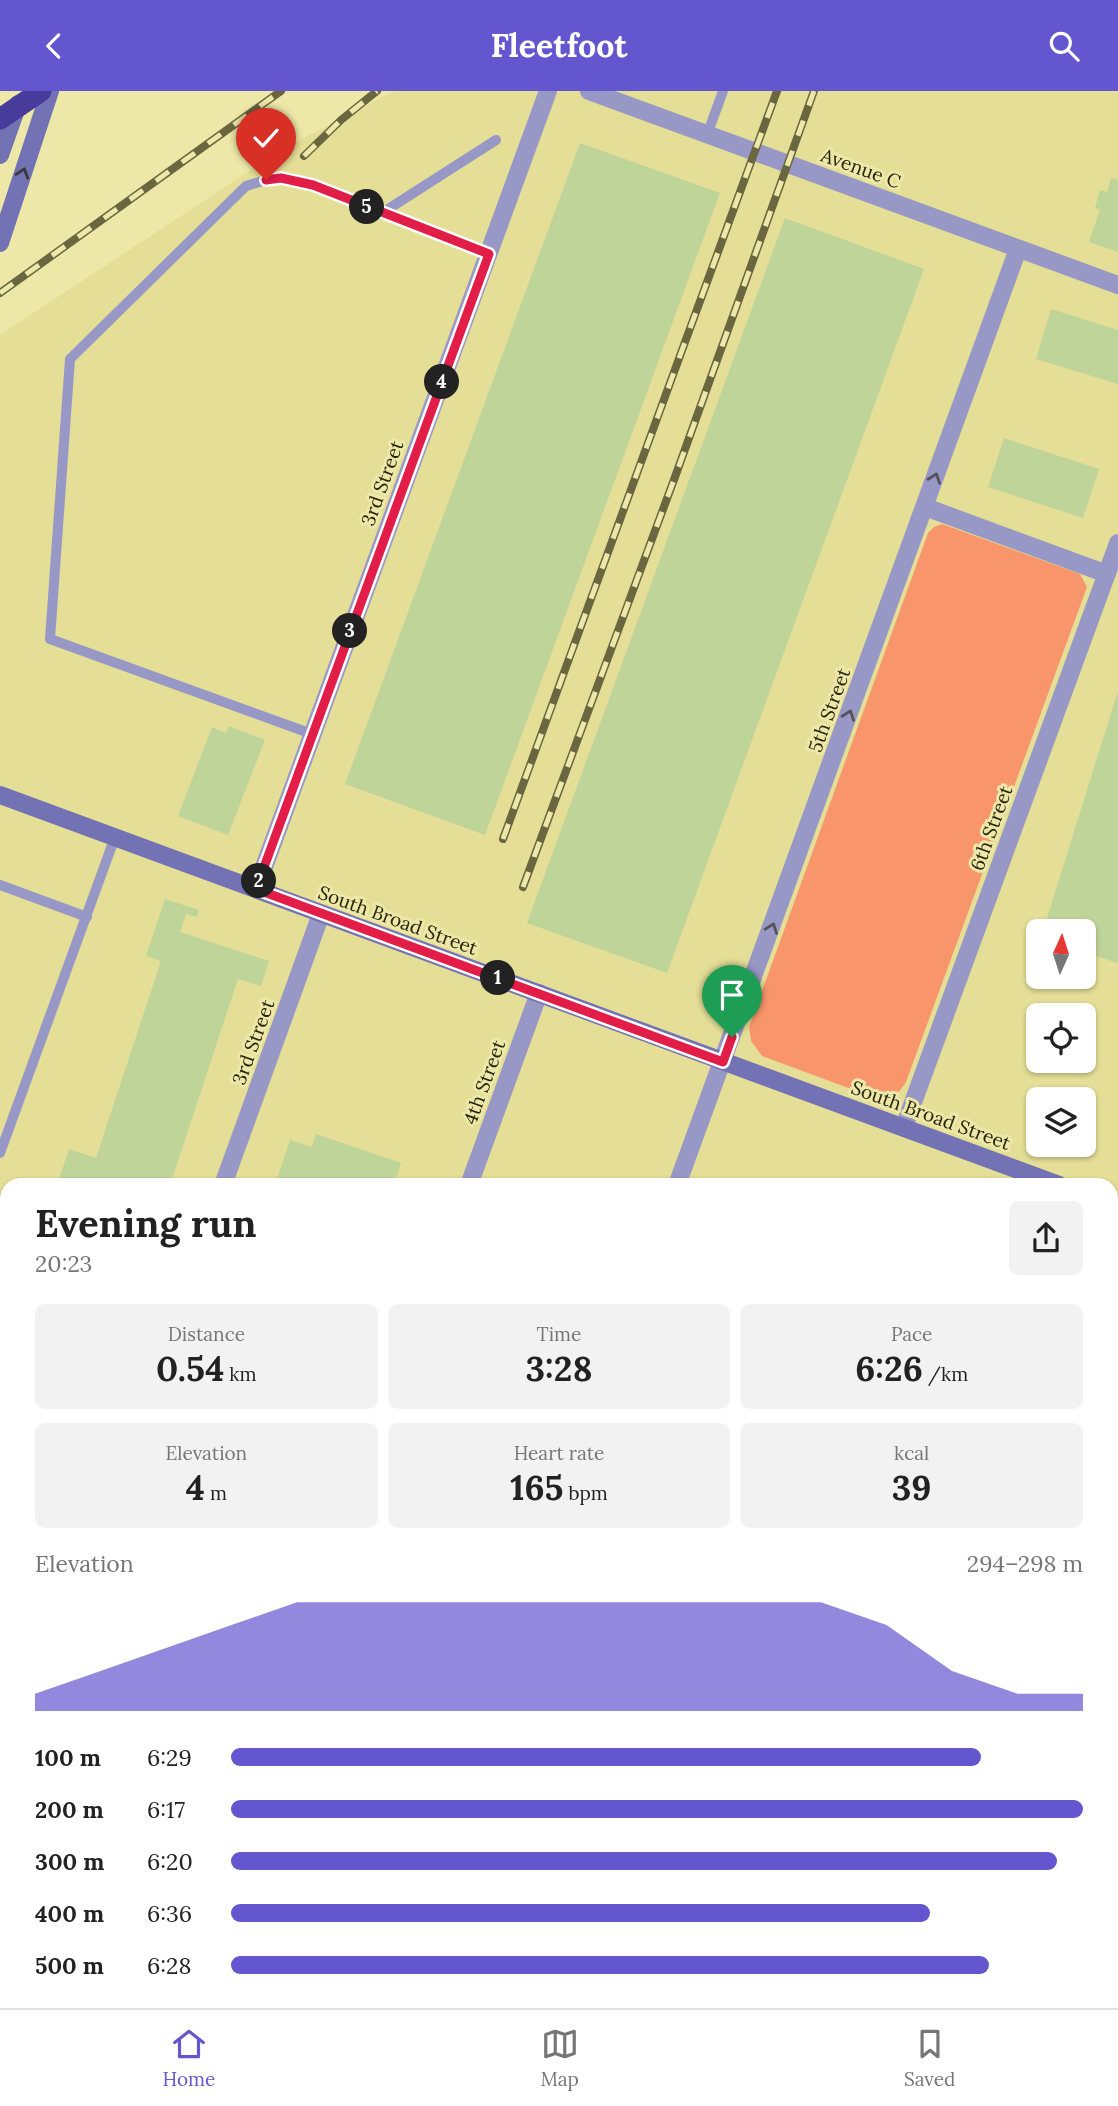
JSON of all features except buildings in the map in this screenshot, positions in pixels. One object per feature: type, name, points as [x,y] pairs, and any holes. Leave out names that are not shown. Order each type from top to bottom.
[{"type":"highway","points":[[13,106],[41,91]]},
{"type":"street","points":[[1,240],[50,91]]},
{"type":"street","name":"3rd Street","points":[[256,889],[548,91]]},
{"type":"street","name":"Avenue C","points":[[589,91],[1118,285]]},
{"type":"street","points":[[0,155],[13,106]]},
{"type":"street","name":"5th Street","points":[[680,1178],[1018,249]]},
{"type":"street","points":[[925,507],[1107,574]]},
{"type":"street","name":"6th Street","points":[[904,1127],[1118,543]]},
{"type":"street","name":"South Broad Street","points":[[0,795],[1040,1178]]},
{"type":"street","name":"3rd Street","points":[[226,1178],[321,914]]},
{"type":"street","name":"4th Street","points":[[472,1178],[539,993]]},
{"type":"lane","points":[[707,135],[723,91]]},
{"type":"lane","points":[[382,213],[496,140]]},
{"type":"lane","points":[[312,734],[50,639],[70,359],[246,186],[266,180],[281,178],[313,185],[489,254]]},
{"type":"lane","points":[[0,1153],[115,837]]},
{"type":"lane","points":[[0,885],[87,917]]},
{"type":"shaded area","points":[[394,91],[1118,91],[1118,1178],[0,1178],[0,335],[281,150]]},
{"type":"shaded area","points":[[942,524],[1080,574],[1087,587],[906,1082],[896,1094],[881,1100],[762,1056],[751,1041],[749,1027],[928,533]]},
{"type":"railway","points":[[0,293],[281,91]]},
{"type":"railway","points":[[304,156],[341,120],[377,91]]},
{"type":"railway","points":[[503,839],[777,91]]},
{"type":"railway","points":[[523,887],[814,91]]},
{"type":"route","points":[[266,180],[281,178],[313,185],[489,254],[256,889],[723,1062],[732,1037]]}]
